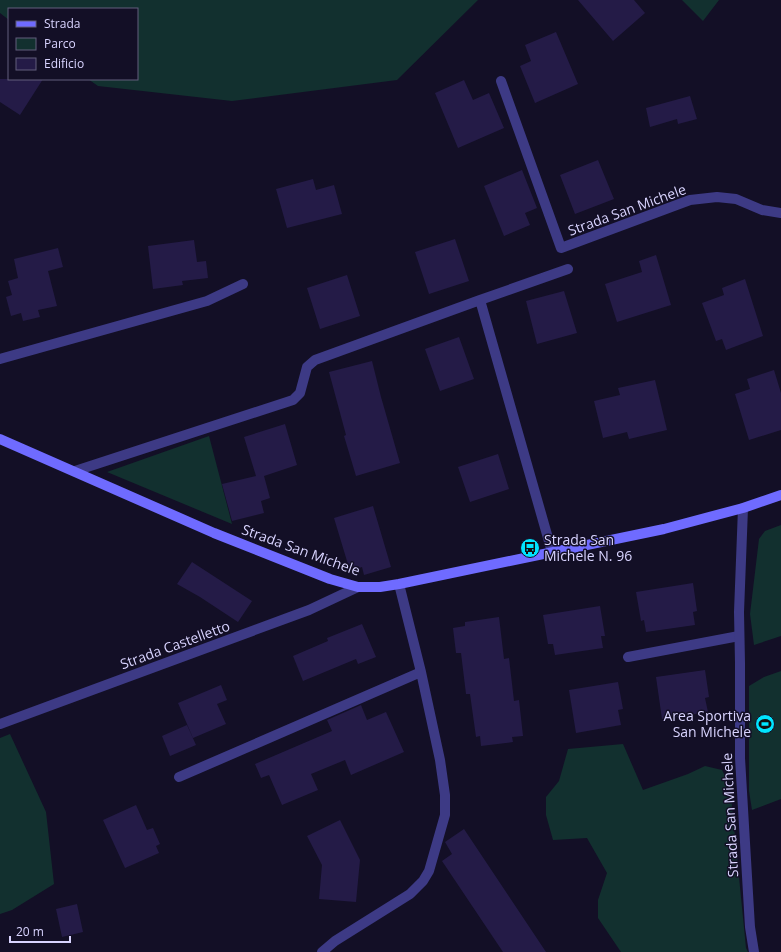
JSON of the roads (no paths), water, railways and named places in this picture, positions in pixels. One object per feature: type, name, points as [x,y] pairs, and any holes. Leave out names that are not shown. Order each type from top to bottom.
[{"type":"street","name":"Strada San Michele","points":[[501,81],[561,248],[690,200],[717,197],[736,199],[762,210],[781,213]]},
{"type":"street","points":[[75,470],[293,400],[300,393],[307,367],[315,360],[568,269]]},
{"type":"street","points":[[0,359],[207,301],[243,284]]},
{"type":"street","points":[[480,300],[552,552]]},
{"type":"street","name":"Strada San Michele","points":[[0,439],[75,470],[214,533],[330,579],[358,587],[380,587],[399,584],[664,529],[743,508],[781,496]]},
{"type":"street","name":"Strada San Michele","points":[[743,508],[739,612],[740,758],[750,926],[754,952]]},
{"type":"street","points":[[322,952],[335,941],[410,894],[423,881],[429,871],[445,815],[445,795],[440,760],[421,672],[399,584]]},
{"type":"street","name":"Strada Castelletto","points":[[0,724],[309,610],[358,587]]},
{"type":"street","points":[[628,657],[739,636]]},
{"type":"street","points":[[179,777],[421,672]]},
{"type":"place","name":"Strada San Michele N. 96","points":[[530,548]]},
{"type":"place","name":"Area Sportiva San Michele","points":[[765,724]]}]
